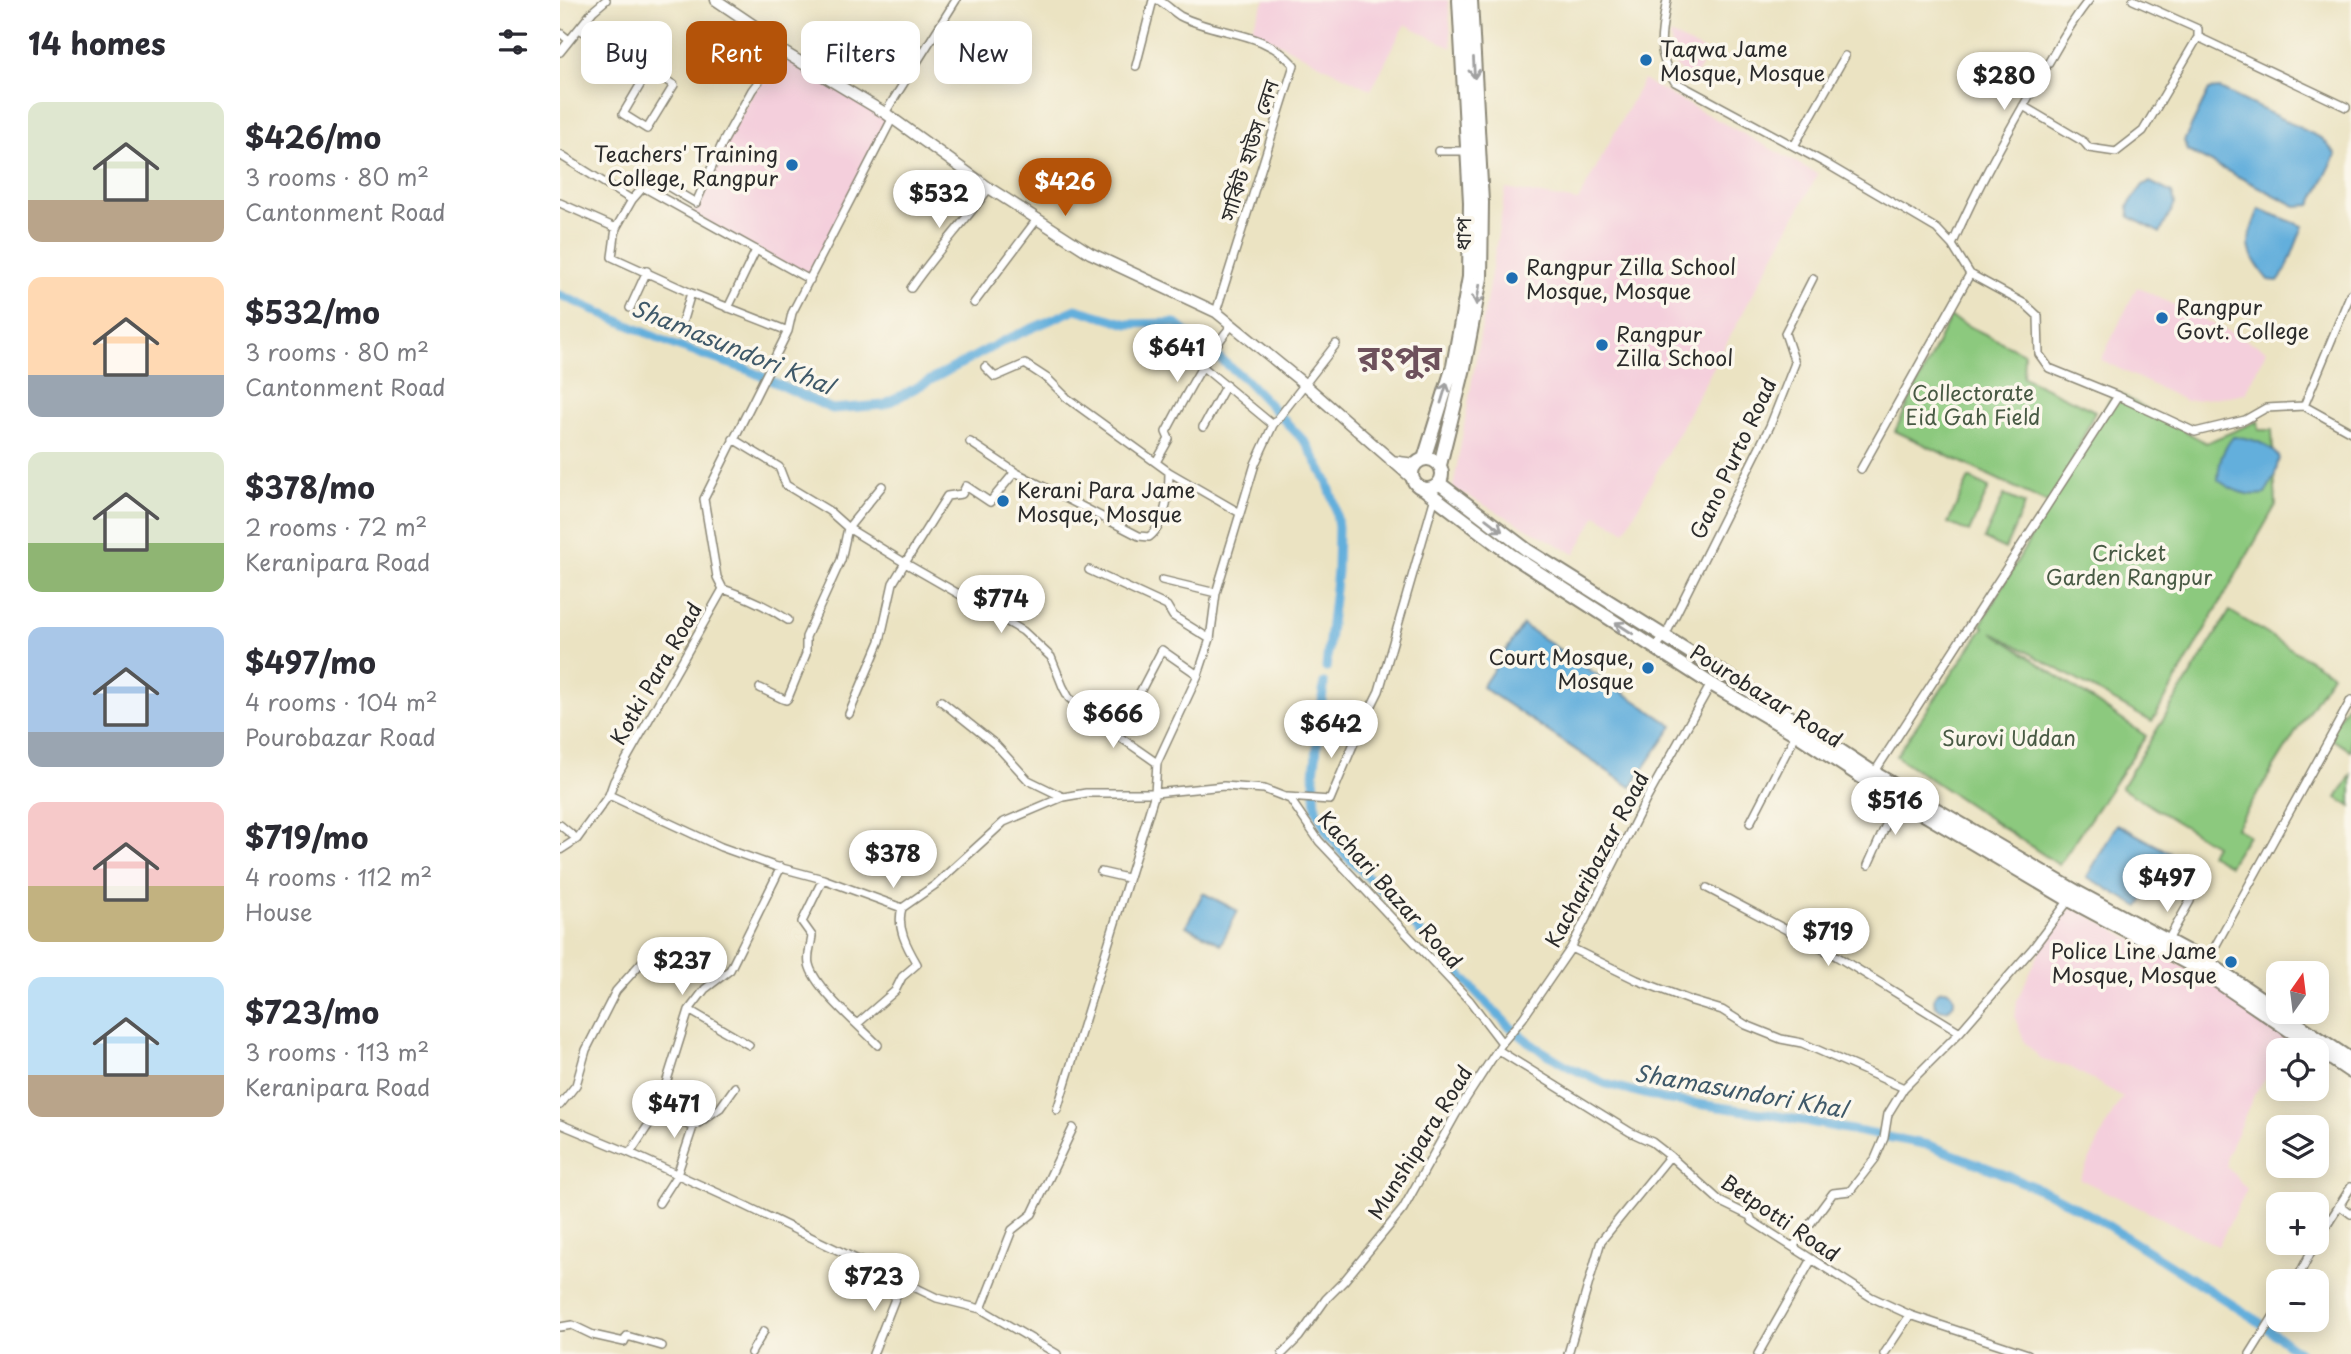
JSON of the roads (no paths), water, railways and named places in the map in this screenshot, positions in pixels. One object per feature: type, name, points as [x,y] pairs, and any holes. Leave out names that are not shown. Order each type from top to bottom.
[{"type":"highway","name":"ধাপ","points":[[1439,483],[1443,478],[1440,465],[1464,369],[1481,278],[1482,202],[1473,151],[1459,0]]},
{"type":"highway","name":"ধাপ","points":[[1413,479],[1413,468],[1420,461],[1453,366],[1469,277],[1473,151],[1471,0]]},
{"type":"highway","points":[[1420,461],[1436,461],[1440,465]]},
{"type":"highway","points":[[1413,479],[1415,484],[1424,489],[1434,488],[1439,483]]},
{"type":"highway","name":"Pourobazar Road","points":[[1439,483],[1527,550],[1665,636],[1874,773],[2077,892],[2168,940],[2351,1072]]},
{"type":"highway","name":"Pourobazar Road","points":[[1424,489],[1511,555],[1711,684],[2069,900],[2205,966],[2266,1003]]},
{"type":"highway","name":"Pourobazar Road","points":[[2298,1024],[2351,1060]]},
{"type":"main road","points":[[716,0],[746,21]]},
{"type":"main road","points":[[787,54],[889,116],[989,188],[1090,253],[1216,312],[1413,479]]},
{"type":"main road","points":[[1391,461],[1420,461]]},
{"type":"street","points":[[560,52],[593,11],[606,0]]},
{"type":"street","points":[[889,116],[956,0]]},
{"type":"street","points":[[1136,66],[1159,0]]},
{"type":"street","name":"সার্কিট হাউস লেন","points":[[1159,0],[1180,15],[1241,33],[1270,45],[1283,53],[1294,65],[1216,312]]},
{"type":"street","points":[[1667,0],[1660,44],[1664,66],[1675,82],[1794,146],[1937,229],[1952,245],[1970,274],[2025,304],[2038,316],[2039,354],[2049,368],[2195,432],[2245,420],[2266,408],[2304,406],[2351,432]]},
{"type":"street","points":[[1952,245],[1969,205],[2023,106],[2072,21],[2089,0]]},
{"type":"street","points":[[2023,106],[2084,142],[2089,148],[2116,152],[2143,131],[2198,37],[2198,29],[2133,0]]},
{"type":"street","points":[[560,33],[569,40]]},
{"type":"street","points":[[2198,37],[2346,107]]},
{"type":"street","points":[[1794,146],[1845,56]]},
{"type":"street","points":[[649,70],[674,85],[647,130],[623,114],[649,70]]},
{"type":"street","points":[[757,84],[722,144],[696,202],[652,177],[632,200],[616,228],[612,257],[691,293],[788,331]]},
{"type":"street","name":"Kotki Para Road","points":[[560,850],[578,839],[609,795],[614,781],[723,589],[717,577],[704,499],[788,331],[792,313],[889,116]]},
{"type":"street","points":[[1438,151],[1473,151]]},
{"type":"street","points":[[560,155],[632,200]]},
{"type":"street","points":[[643,187],[810,280]]},
{"type":"street","points":[[911,288],[989,188]]},
{"type":"street","points":[[560,203],[616,228]]},
{"type":"street","points":[[974,303],[1038,218]]},
{"type":"street","points":[[728,307],[756,250]]},
{"type":"street","points":[[630,308],[647,271]]},
{"type":"street","points":[[1861,469],[1970,274]]},
{"type":"street","name":"Gano Purto Road","points":[[1655,648],[1665,636],[1770,426],[1795,363],[1785,332],[1813,278]]},
{"type":"street","points":[[682,323],[691,293]]},
{"type":"street","points":[[2304,406],[2351,293]]},
{"type":"street","points":[[1156,462],[1169,439],[1166,432],[1217,344],[1232,325]]},
{"type":"street","points":[[1057,1110],[1127,878],[1157,763],[1198,675],[1210,639],[1216,593],[1255,464],[1273,425],[1303,383],[1336,344]]},
{"type":"street","points":[[985,367],[995,377],[1025,364],[1048,379],[1067,398],[1170,472],[1240,513]]},
{"type":"street","points":[[1203,367],[1273,425]]},
{"type":"street","points":[[1203,427],[1226,385]]},
{"type":"street","points":[[1874,773],[2118,396]]},
{"type":"street","points":[[733,439],[779,467],[786,485],[829,511],[848,528],[1023,631],[1051,657],[1069,698],[1157,763]]},
{"type":"street","points":[[970,442],[1015,472],[1139,536],[1149,537],[1158,530],[1169,489],[1170,472]]},
{"type":"street","points":[[849,714],[880,641],[893,583],[947,496],[962,494],[966,486],[990,502],[1015,472]]},
{"type":"street","points":[[760,688],[786,701],[788,698],[806,654],[806,637],[841,560],[848,528],[882,486]]},
{"type":"street","points":[[857,1024],[895,991],[902,977],[917,964],[906,944],[898,919],[902,908],[934,886],[1004,822],[1063,797],[1086,793],[1151,793],[1224,786],[1264,789],[1287,797],[1330,800],[1359,731],[1380,691],[1435,498]]},
{"type":"street","points":[[1089,570],[1167,606],[1173,616],[1210,639]]},
{"type":"street","points":[[1162,580],[1216,593]]},
{"type":"street","points":[[723,589],[746,596],[788,620]]},
{"type":"street","points":[[1114,733],[1128,717],[1161,650],[1198,675]]},
{"type":"street","name":"Kacharibazar Road","points":[[1500,1047],[1571,948],[1646,800],[1711,684]]},
{"type":"street","points":[[2205,966],[2351,700]]},
{"type":"street","points":[[941,701],[996,745],[1028,780],[1063,797]]},
{"type":"street","points":[[1750,823],[1796,734]]},
{"type":"street","points":[[609,795],[721,847],[823,879],[902,908]]},
{"type":"street","name":"Kachari Bazar Road","points":[[1287,797],[1319,841],[1470,1001],[1500,1047]]},
{"type":"street","points":[[1868,865],[1898,798]]},
{"type":"street","points":[[560,825],[578,839]]},
{"type":"street","points":[[630,1153],[657,1112],[690,1010],[705,989],[730,970],[780,867]]},
{"type":"street","points":[[1101,872],[1127,878]]},
{"type":"street","points":[[823,879],[802,922],[813,936],[808,964],[813,975],[837,1005],[878,1045]]},
{"type":"street","points":[[1368,890],[1376,885]]},
{"type":"street","points":[[1707,888],[1836,956],[1960,1032]]},
{"type":"street","points":[[1793,1247],[1833,1193],[1850,1191],[1875,1159],[1884,1138],[1888,1114],[1904,1088],[1960,1032],[2033,948],[2069,900]]},
{"type":"street","points":[[2168,940],[2190,901]]},
{"type":"street","points":[[1426,953],[1434,947]]},
{"type":"street","points":[[1571,948],[1637,980],[1722,1010],[1746,1025],[1781,1039],[1802,1043],[1904,1088]]},
{"type":"street","points":[[560,1105],[576,1085],[586,1050],[617,991],[649,954]]},
{"type":"street","points":[[1470,1001],[1478,994]]},
{"type":"street","points":[[690,1010],[748,1045],[719,1028]]},
{"type":"street","name":"Betpotti Road","points":[[1500,1047],[1630,1132],[1653,1142],[1721,1202],[1751,1216],[1752,1220],[1871,1297],[1910,1315],[2028,1354]]},
{"type":"street","name":"Munshipara Road","points":[[1282,1354],[1403,1209],[1456,1114],[1500,1047]]},
{"type":"street","points":[[659,1203],[677,1175],[693,1126],[720,1108],[735,1087]]},
{"type":"street","points":[[657,1112],[693,1126]]},
{"type":"street","points":[[560,1124],[774,1219],[937,1298],[981,1309],[1057,1354]]},
{"type":"street","points":[[981,1309],[1012,1230],[1032,1214],[1073,1128]]},
{"type":"street","points":[[1568,1354],[1601,1241],[1670,1156]]},
{"type":"street","points":[[2329,1222],[2351,1187]]},
{"type":"street","points":[[2339,1205],[2351,1214]]},
{"type":"street","points":[[1758,1354],[1812,1259]]},
{"type":"street","points":[[873,1354],[902,1281]]},
{"type":"street","points":[[1884,1354],[1910,1315]]},
{"type":"street","points":[[560,1328],[572,1325],[593,1335],[624,1342],[627,1336],[662,1346]]},
{"type":"street","points":[[2250,1354],[2266,1328]]},
{"type":"street","points":[[751,1353],[764,1331]]},
{"type":"water","points":[[2220,89],[2323,139],[2336,155],[2311,205],[2296,206],[2188,151],[2184,141],[2209,90]]},
{"type":"water","points":[[2150,182],[2172,193],[2175,204],[2160,233],[2130,217],[2128,206],[2143,185]]},
{"type":"water","points":[[2259,209],[2303,226],[2286,270],[2278,281],[2268,280],[2249,246],[2251,230]]},
{"type":"water","points":[[2233,437],[2259,442],[2279,458],[2275,475],[2265,494],[2240,492],[2218,480],[2222,457]]},
{"type":"water","points":[[1523,625],[1673,726],[1631,787],[1482,687]]},
{"type":"water","points":[[2117,824],[2170,853],[2139,907],[2087,877]]},
{"type":"water","points":[[1203,893],[1238,911],[1221,944],[1186,926]]},
{"type":"water","points":[[1944,990],[1951,993],[1954,1000],[1951,1007],[1944,1010],[1937,1007],[1934,1000],[1937,993]]},
{"type":"waterway","name":"Shamasundori Khal","points":[[560,295],[676,346],[748,370],[832,409],[884,405],[1005,340],[1076,309],[1128,324],[1175,323],[1245,379],[1306,443],[1327,481],[1335,505],[1338,527],[1337,571],[1326,668]]},
{"type":"waterway","name":"Shamasundori Khal","points":[[1324,683],[1314,774],[1316,809],[1326,831],[1342,852],[1478,994],[1508,1025],[1534,1046],[1569,1067],[1606,1084],[1663,1099],[1768,1114],[1929,1145],[1996,1171],[2051,1194],[2096,1218],[2255,1319],[2301,1354]]},
{"type":"place","name":"Taqwa Jame Mosque, Mosque","points":[[1646,60]]},
{"type":"place","name":"Teachers' Training College, Rangpur","points":[[792,165]]},
{"type":"place","name":"Rangpur Zilla School Mosque, Mosque","points":[[1512,278]]},
{"type":"place","name":"Rangpur Govt. College","points":[[2162,318]]},
{"type":"place","name":"Rangpur Zilla School","points":[[1602,345]]},
{"type":"place","name":"Kerani Para Jame Mosque, Mosque","points":[[1003,501]]},
{"type":"place","name":"Court Mosque, Mosque","points":[[1648,668]]},
{"type":"place","name":"Police Line Jame Mosque, Mosque","points":[[2231,962]]},
{"type":"district","name":"রংপুর","points":[[1400,355]]},
{"type":"park label","name":"Collectorate Eid Gah Field","points":[[1973,404]]},
{"type":"park label","name":"Cricket Garden Rangpur","points":[[2129,564]]},
{"type":"park label","name":"Surovi Uddan","points":[[2009,737]]}]
